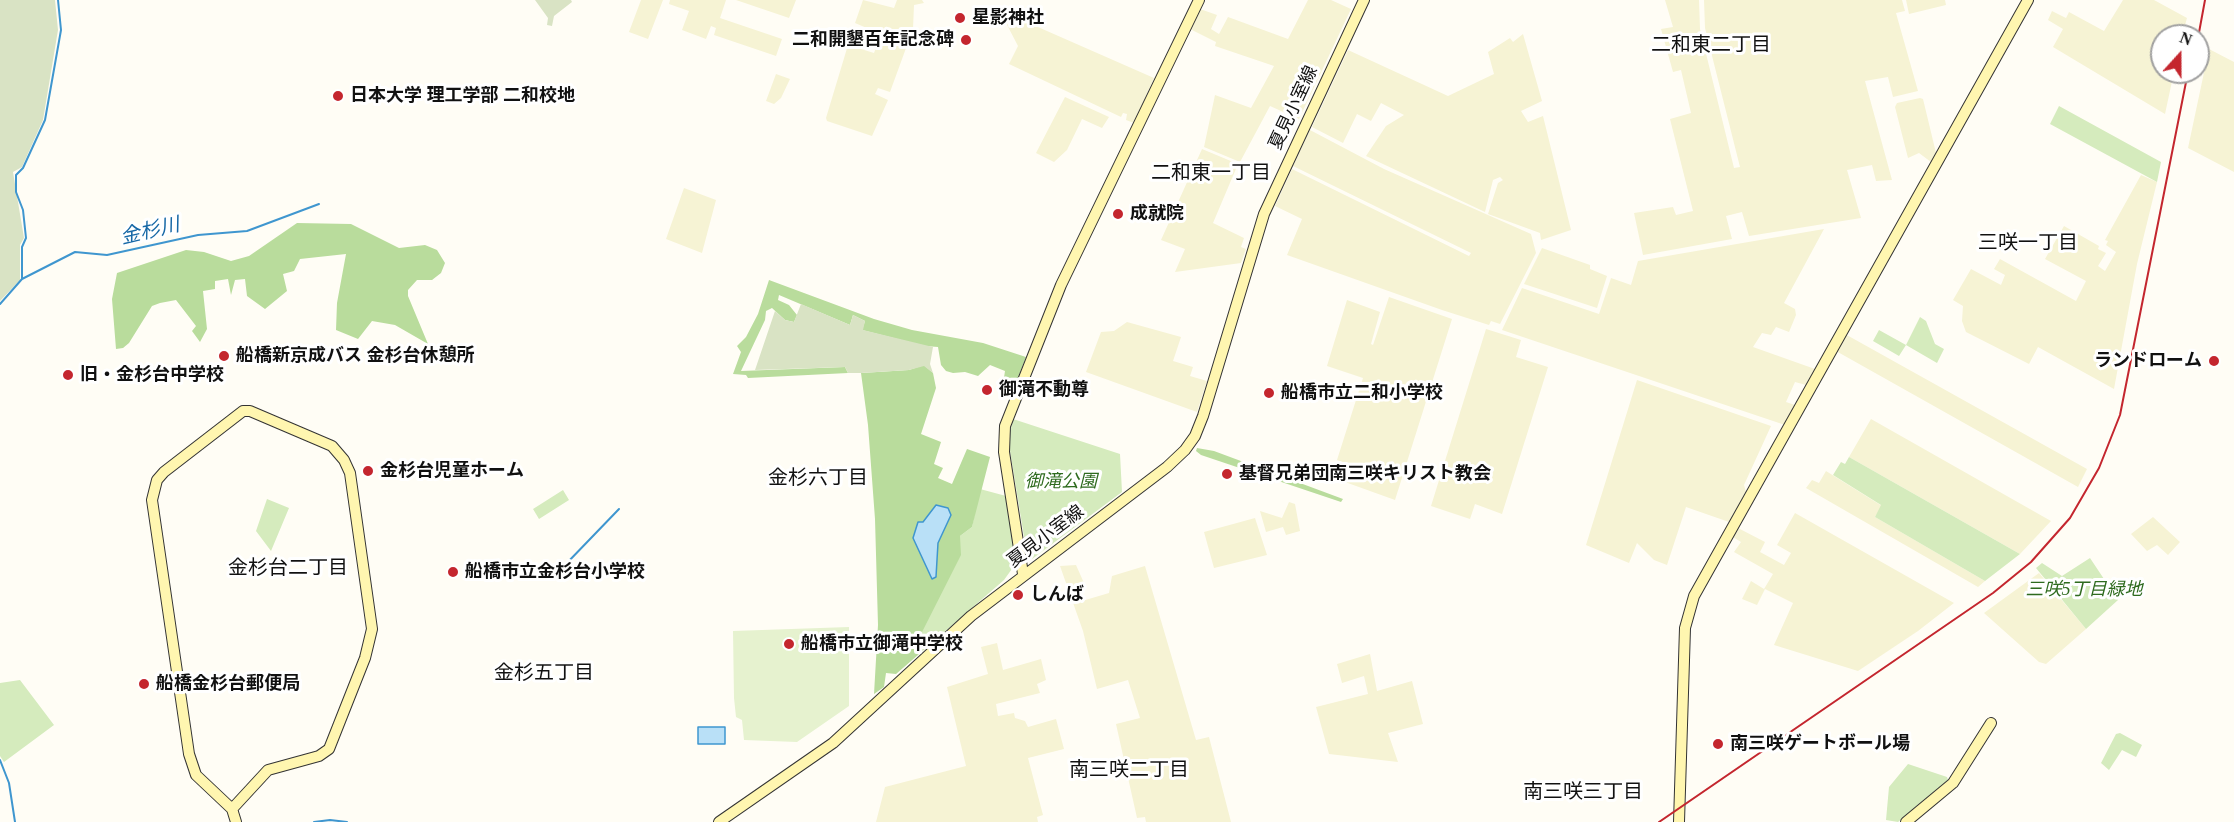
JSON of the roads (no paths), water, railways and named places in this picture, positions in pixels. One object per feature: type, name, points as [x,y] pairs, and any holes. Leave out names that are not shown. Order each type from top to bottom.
[{"type":"street","points":[[1023,574],[1004,452],[1004,430],[1030,357],[1061,285],[1199,0]]},
{"type":"street","name":"夏見小室線","points":[[719,822],[833,743],[971,616],[1023,574],[1167,467],[1191,441],[1203,416],[1264,214],[1364,0]]},
{"type":"street","points":[[1679,822],[1685,628],[1694,596],[2028,0]]},
{"type":"street","points":[[232,809],[268,770],[319,756],[329,749],[365,658],[372,629],[350,473],[344,460],[332,446],[250,411],[243,411],[164,472],[157,480],[152,500],[189,754],[196,775],[203,785],[232,809],[236,822]]},
{"type":"street","points":[[1906,822],[1953,783],[1991,723]]},
{"type":"water","points":[[936,505],[948,508],[951,515],[938,543],[936,577],[932,579],[913,538],[918,522],[923,522]]},
{"type":"water","points":[[698,727],[725,727],[725,744],[698,744]]},
{"type":"waterway","points":[[22,279],[22,247],[26,238],[23,210],[16,192],[16,175],[23,168],[45,120],[61,30],[58,0]]},
{"type":"waterway","name":"金杉川","points":[[0,304],[22,279],[75,252],[107,255],[198,235],[247,231],[319,204]]},
{"type":"waterway","points":[[565,565],[619,509]]},
{"type":"waterway","points":[[0,760],[9,783],[15,822]]},
{"type":"waterway","points":[[314,822],[330,820],[347,822]]},
{"type":"railway","points":[[2201,24],[2205,0]]},
{"type":"railway","points":[[1659,822],[1993,593],[2031,562],[2070,518],[2099,468],[2120,415],[2186,84]]},
{"type":"place","name":"星影神社","points":[[960,18]]},
{"type":"place","name":"二和開墾百年記念碑","points":[[966,40]]},
{"type":"place","name":"日本大学 理工学部 二和校地","points":[[338,96]]},
{"type":"place","name":"成就院","points":[[1118,214]]},
{"type":"place","name":"船橋新京成バス 金杉台休憩所","points":[[224,356]]},
{"type":"place","name":"ランドローム","points":[[2214,361]]},
{"type":"place","name":"旧・金杉台中学校","points":[[68,375]]},
{"type":"place","name":"御滝不動尊","points":[[987,390]]},
{"type":"place","name":"船橋市立二和小学校","points":[[1269,393]]},
{"type":"place","name":"金杉台児童ホーム","points":[[368,471]]},
{"type":"place","name":"基督兄弟団南三咲キリスト教会","points":[[1227,474]]},
{"type":"place","name":"船橋市立金杉台小学校","points":[[453,572]]},
{"type":"place","name":"しんば","points":[[1018,595]]},
{"type":"place","name":"船橋市立御滝中学校","points":[[789,644]]},
{"type":"place","name":"船橋金杉台郵便局","points":[[144,684]]},
{"type":"place","name":"南三咲ゲートボール場","points":[[1718,744]]},
{"type":"district","name":"二和東二丁目","points":[[1711,46]]},
{"type":"district","name":"二和東一丁目","points":[[1211,174]]},
{"type":"district","name":"三咲一丁目","points":[[2028,244]]},
{"type":"district","name":"金杉六丁目","points":[[818,479]]},
{"type":"district","name":"金杉台二丁目","points":[[288,569]]},
{"type":"district","name":"金杉五丁目","points":[[544,674]]},
{"type":"district","name":"南三咲二丁目","points":[[1129,771]]},
{"type":"district","name":"南三咲三丁目","points":[[1583,793]]},
{"type":"park label","name":"御滝公園","points":[[1061,482]]},
{"type":"park label","name":"三咲5丁目緑地","points":[[2084,590]]}]
